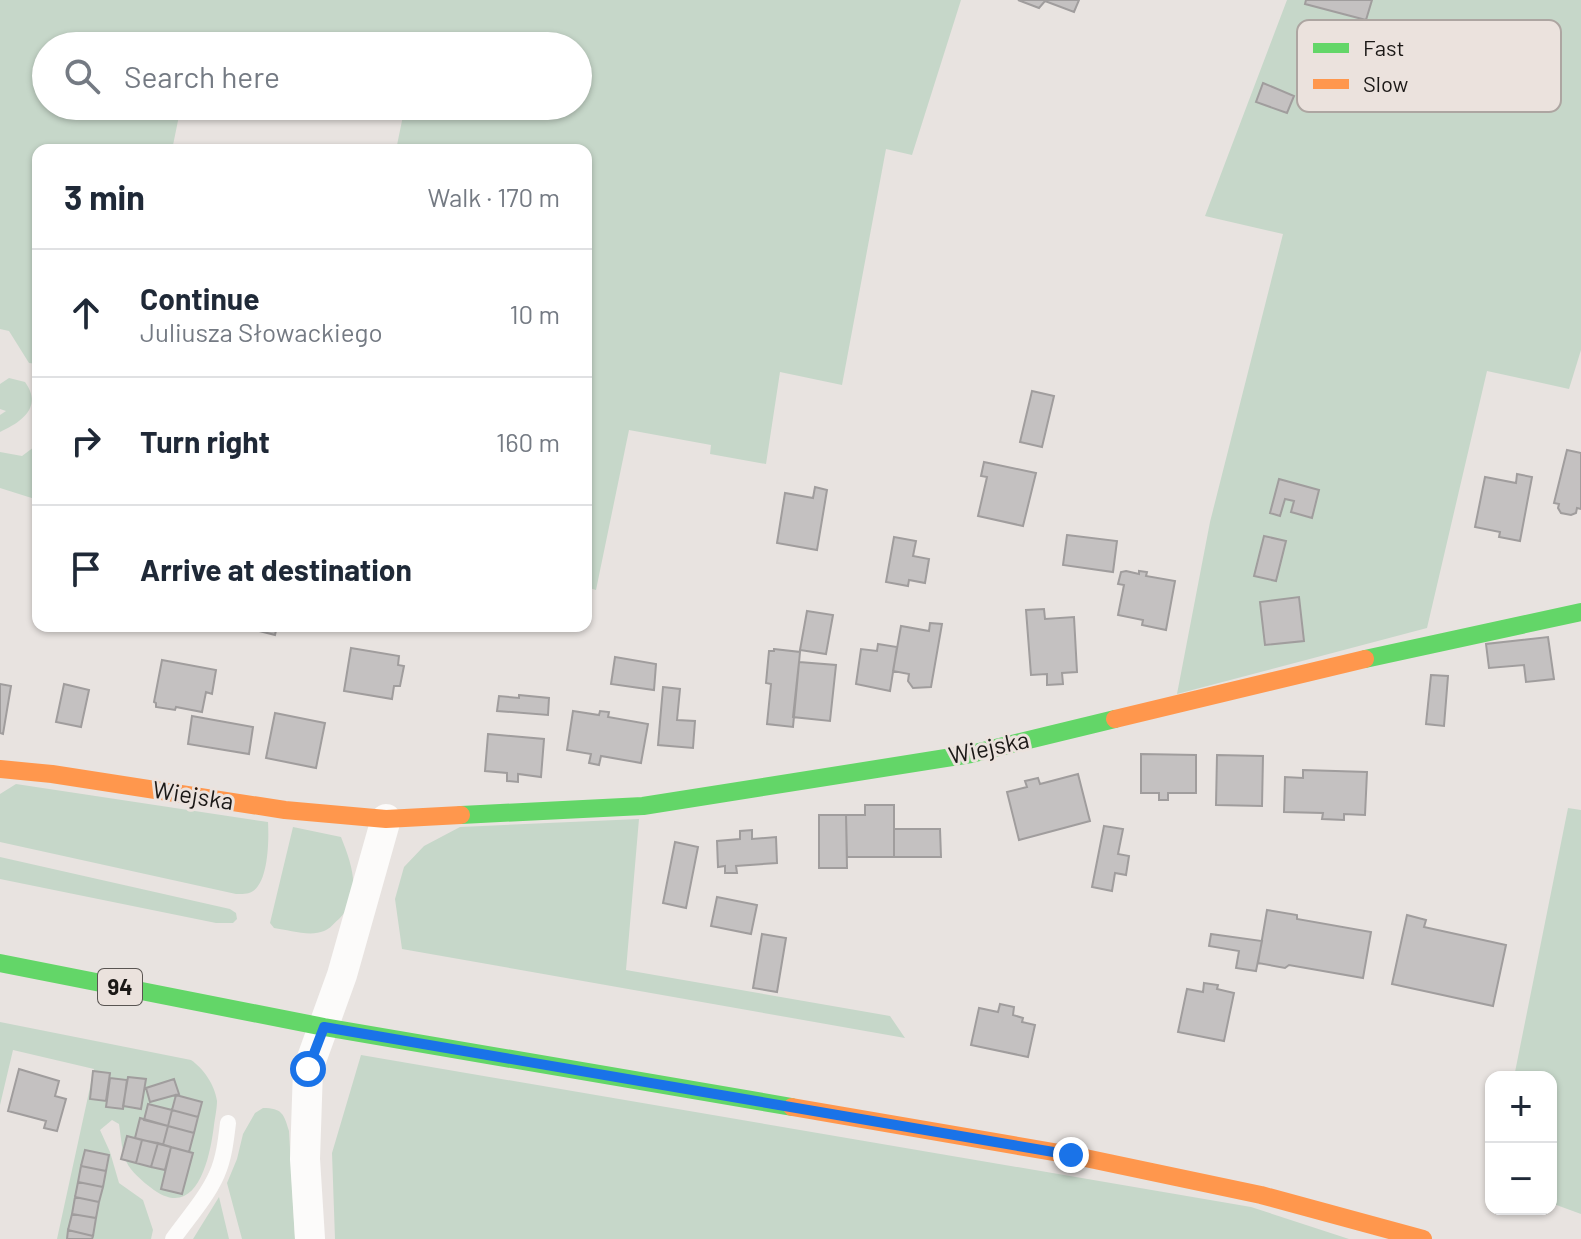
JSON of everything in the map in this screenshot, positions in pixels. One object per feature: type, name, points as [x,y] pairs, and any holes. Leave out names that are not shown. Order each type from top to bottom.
[{"type":"street","name":"Wiejska","points":[[0,769],[52,774],[285,810],[386,819],[643,806],[971,754],[1423,645],[1581,612]]},
{"type":"street","points":[[310,1239],[305,1159],[308,1069],[342,975],[386,819]]},
{"type":"street","name":"94","points":[[0,963],[324,1027],[1071,1155],[1261,1195],[1423,1239]]},
{"type":"lane","points":[[173,1239],[203,1199],[217,1174],[228,1123]]},
{"type":"green space","points":[[0,0],[961,0],[912,155],[886,149],[842,385],[780,372],[766,464],[710,454],[711,445],[629,430],[596,590],[592,589],[592,144],[397,144],[402,120],[592,120],[592,32],[32,32],[32,120],[178,120],[173,144],[32,144],[32,363],[9,331],[0,329]]},
{"type":"green space","points":[[1287,0],[1581,0],[1581,350],[1569,389],[1487,371],[1427,628],[1177,694],[1210,522],[1283,234],[1205,216]]},
{"type":"green space","points":[[9,378],[25,382],[32,399],[31,406],[28,413],[0,432],[0,415],[6,411],[0,409],[0,384]]},
{"type":"green space","points":[[32,448],[32,498],[0,488],[0,452],[22,456]]},
{"type":"green space","points":[[16,784],[268,822],[266,862],[261,882],[249,893],[236,894],[0,842],[0,794]]},
{"type":"green space","points":[[1568,808],[1581,810],[1581,1214],[1557,1205],[1557,1071],[1515,1071]]},
{"type":"green space","points":[[639,819],[626,970],[890,1016],[905,1038],[402,949],[395,899],[404,867],[424,846],[460,827]]},
{"type":"green space","points":[[293,827],[341,837],[352,869],[353,890],[346,910],[330,927],[318,933],[274,928],[270,923]]},
{"type":"green space","points":[[0,857],[230,909],[236,913],[237,919],[233,923],[216,923],[0,879]]},
{"type":"green space","points":[[0,1022],[191,1060],[208,1078],[217,1101],[209,1154],[198,1183],[179,1198],[166,1196],[150,1187],[129,1166],[119,1124],[112,1120],[100,1130],[119,1183],[143,1200],[153,1230],[151,1239],[57,1239],[94,1069],[13,1050],[0,1105]]},
{"type":"green space","points":[[361,1055],[1251,1207],[1349,1239],[335,1239],[332,1153]]},
{"type":"green space","points":[[263,1108],[281,1113],[289,1131],[295,1239],[242,1239],[227,1183],[243,1134],[255,1113]]},
{"type":"green space","points":[[219,1197],[229,1239],[193,1239]]},
{"type":"building","points":[[1018,0],[1079,0],[1074,12],[1045,1],[1039,8]]},
{"type":"building","points":[[1306,0],[1372,0],[1366,20],[1305,4]]},
{"type":"building","points":[[1263,83],[1294,96],[1287,113],[1256,102]]},
{"type":"building","points":[[1032,391],[1054,396],[1042,447],[1020,442]]},
{"type":"building","points":[[1567,450],[1581,453],[1581,509],[1577,508],[1576,513],[1571,515],[1561,513],[1559,504],[1554,503]]},
{"type":"building","points":[[984,462],[1036,473],[1023,526],[978,516],[987,477],[981,476]]},
{"type":"building","points":[[1517,474],[1532,477],[1520,541],[1499,537],[1500,532],[1475,527],[1485,477],[1516,483]]},
{"type":"building","points":[[1279,479],[1319,490],[1312,518],[1291,512],[1294,501],[1285,499],[1280,516],[1270,513]]},
{"type":"building","points":[[815,487],[827,490],[817,550],[777,543],[785,493],[813,498]]},
{"type":"building","points":[[1067,535],[1117,541],[1113,572],[1063,565]]},
{"type":"building","points":[[1264,536],[1286,541],[1276,581],[1254,576]]},
{"type":"building","points":[[894,537],[916,541],[913,556],[929,559],[925,583],[909,580],[908,586],[886,582]]},
{"type":"building","points":[[1121,572],[1147,572],[1146,576],[1175,581],[1166,630],[1142,625],[1143,620],[1118,615],[1124,585],[1118,584]]},
{"type":"building","points":[[1299,597],[1304,641],[1265,645],[1260,602]]},
{"type":"building","points":[[1044,609],[1045,619],[1074,617],[1077,672],[1062,673],[1063,684],[1047,685],[1047,674],[1031,675],[1026,610]]},
{"type":"building","points":[[807,611],[833,615],[826,654],[800,650]]},
{"type":"building","points":[[930,623],[942,624],[931,687],[913,688],[908,681],[909,674],[893,671],[901,626],[929,631]]},
{"type":"building","points":[[1548,637],[1554,679],[1526,682],[1524,665],[1489,668],[1486,644]]},
{"type":"building","points":[[878,644],[897,647],[890,691],[856,684],[861,649],[877,651]]},
{"type":"building","points":[[351,648],[399,656],[398,665],[404,666],[400,686],[394,686],[392,699],[344,691]]},
{"type":"building","points":[[769,651],[800,652],[793,727],[767,724],[771,684],[766,683]]},
{"type":"building","points":[[615,657],[656,664],[654,690],[611,684]]},
{"type":"building","points":[[162,660],[216,670],[212,694],[206,692],[202,712],[156,707],[154,702]]},
{"type":"building","points":[[799,662],[836,665],[830,721],[793,717]]},
{"type":"building","points":[[1431,675],[1448,676],[1444,726],[1426,724]]},
{"type":"building","points":[[0,684],[11,686],[3,734],[0,733]]},
{"type":"building","points":[[64,684],[89,690],[81,727],[56,722]]},
{"type":"building","points":[[663,687],[680,689],[677,720],[695,721],[693,748],[658,745]]},
{"type":"building","points":[[519,695],[549,698],[548,715],[497,711],[499,696],[519,698]]},
{"type":"building","points":[[573,711],[599,715],[600,711],[609,712],[608,717],[648,724],[641,763],[601,756],[599,765],[589,763],[591,754],[567,750]]},
{"type":"building","points":[[275,713],[325,723],[316,768],[266,758]]},
{"type":"building","points":[[192,716],[253,727],[249,754],[188,744]]},
{"type":"building","points":[[488,734],[544,739],[541,777],[518,774],[518,782],[507,781],[507,773],[485,771]]},
{"type":"building","points":[[1141,754],[1196,755],[1196,793],[1168,793],[1168,800],[1159,800],[1159,793],[1141,793]]},
{"type":"building","points":[[1217,755],[1263,756],[1262,806],[1216,805]]},
{"type":"building","points":[[1303,770],[1367,772],[1365,815],[1344,814],[1344,820],[1322,819],[1323,813],[1284,812],[1285,777],[1303,778]]},
{"type":"building","points":[[1078,774],[1090,821],[1019,840],[1007,792],[1027,787],[1025,781],[1038,778],[1040,784]]},
{"type":"building","points":[[865,805],[894,805],[894,857],[847,857],[846,815],[865,815]]},
{"type":"building","points":[[819,815],[846,815],[847,868],[819,868]]},
{"type":"building","points":[[1104,826],[1123,829],[1118,854],[1129,856],[1126,875],[1115,873],[1112,891],[1092,887]]},
{"type":"building","points":[[894,829],[940,829],[941,857],[894,857]]},
{"type":"building","points":[[752,830],[752,839],[776,837],[777,863],[736,866],[737,873],[725,873],[725,866],[718,867],[717,841],[740,839],[740,831]]},
{"type":"building","points":[[675,842],[698,847],[686,908],[663,903]]},
{"type":"building","points":[[717,897],[757,905],[751,934],[711,926]]},
{"type":"building","points":[[1267,910],[1297,915],[1297,919],[1371,932],[1363,978],[1289,965],[1285,968],[1258,963]]},
{"type":"building","points":[[1407,915],[1426,920],[1424,927],[1506,945],[1493,1006],[1392,984]]},
{"type":"building","points":[[762,934],[786,938],[777,992],[753,988]]},
{"type":"building","points":[[1211,934],[1262,941],[1256,971],[1236,968],[1239,951],[1209,946]]},
{"type":"building","points":[[1204,983],[1218,985],[1217,989],[1234,993],[1224,1041],[1178,1032],[1187,989],[1203,992]]},
{"type":"building","points":[[1000,1004],[1014,1007],[1013,1015],[1023,1018],[1022,1022],[1035,1025],[1028,1057],[971,1045],[979,1008],[998,1012]]},
{"type":"building","points":[[19,1069],[59,1081],[55,1096],[66,1099],[57,1131],[44,1128],[46,1121],[8,1111]]},
{"type":"building","points":[[93,1071],[110,1073],[106,1101],[90,1099]]},
{"type":"building","points":[[128,1077],[146,1079],[141,1109],[123,1106]]},
{"type":"building","points":[[110,1078],[127,1080],[123,1109],[106,1107]]},
{"type":"building","points":[[174,1079],[179,1094],[150,1102],[146,1088]]},
{"type":"building","points":[[176,1095],[202,1102],[198,1117],[172,1110]]},
{"type":"building","points":[[148,1104],[172,1110],[168,1126],[144,1120]]},
{"type":"building","points":[[172,1110],[198,1117],[194,1133],[168,1126]]},
{"type":"building","points":[[140,1118],[168,1126],[163,1145],[135,1138]]},
{"type":"building","points":[[168,1126],[194,1133],[189,1152],[163,1145]]},
{"type":"building","points":[[127,1136],[142,1140],[136,1163],[121,1159]]},
{"type":"building","points":[[142,1140],[158,1143],[151,1167],[136,1163]]},
{"type":"building","points":[[158,1143],[171,1147],[165,1170],[151,1167]]},
{"type":"building","points":[[171,1147],[193,1153],[182,1194],[161,1189]]},
{"type":"building","points":[[85,1150],[109,1155],[106,1171],[81,1166]]},
{"type":"building","points":[[81,1166],[106,1171],[103,1187],[78,1182]]},
{"type":"building","points":[[78,1182],[103,1187],[99,1202],[75,1197]]},
{"type":"building","points":[[75,1197],[99,1202],[96,1218],[72,1214]]},
{"type":"building","points":[[72,1214],[96,1218],[93,1236],[68,1230]]},
{"type":"building","points":[[68,1230],[93,1236],[92,1239],[67,1239]]},
{"type":"traffic: fast","points":[[1365,659],[1581,612]]},
{"type":"traffic: fast","points":[[461,815],[643,806],[971,754],[1115,719]]},
{"type":"traffic: fast","points":[[0,963],[324,1027],[792,1107]]},
{"type":"traffic: slow","points":[[1115,719],[1365,659]]},
{"type":"traffic: slow","points":[[0,769],[52,774],[285,810],[386,819],[461,815]]},
{"type":"traffic: slow","points":[[792,1107],[1071,1155],[1261,1195],[1423,1239]]},
{"type":"route","points":[[308,1069],[324,1027],[1071,1155]]}]
